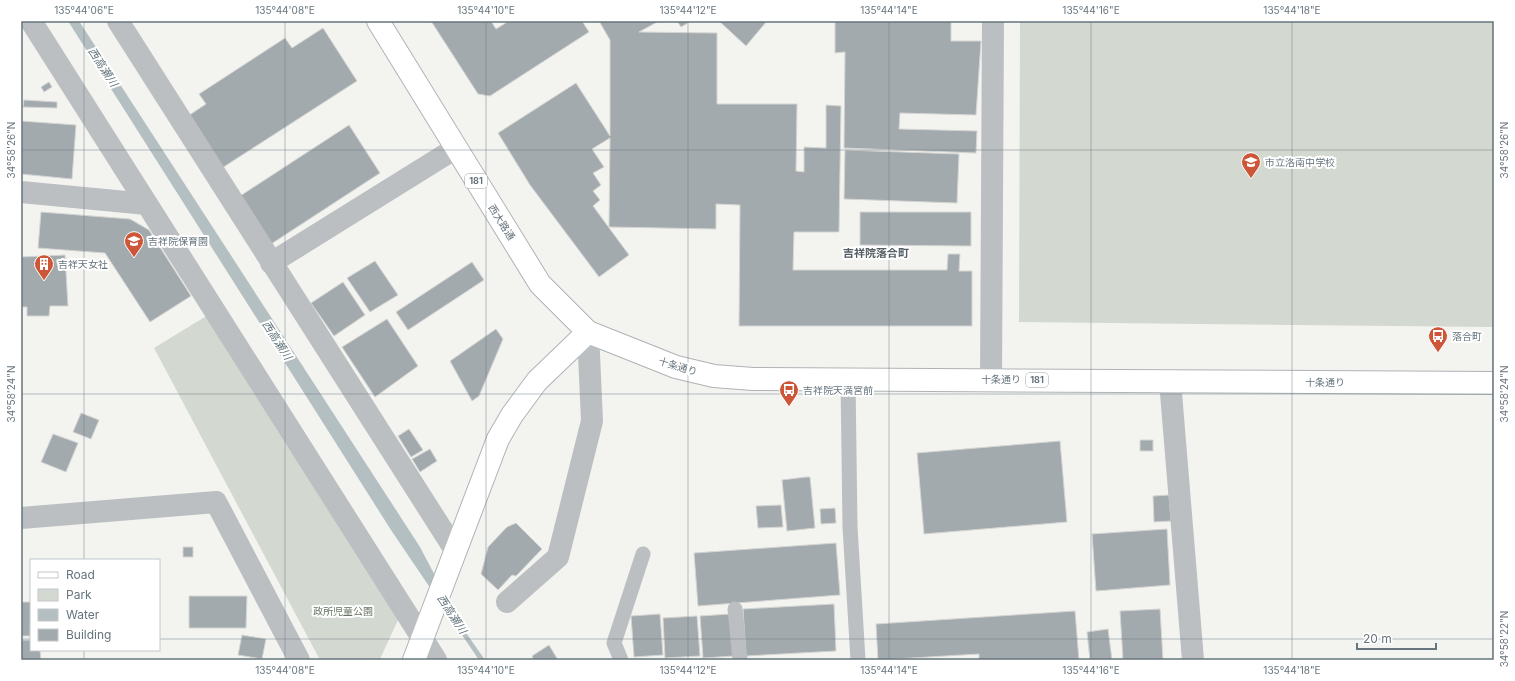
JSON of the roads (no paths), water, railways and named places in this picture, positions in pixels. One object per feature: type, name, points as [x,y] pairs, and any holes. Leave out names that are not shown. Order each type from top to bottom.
[{"type":"main road","name":"西大路通","points":[[378,21],[540,284],[588,332]]},
{"type":"main road","name":"十条通り","points":[[588,332],[676,367],[714,376],[753,379],[991,379],[1494,383]]},
{"type":"main road","points":[[414,660],[453,554],[498,439],[508,421],[537,381],[588,332]]},
{"type":"street","points":[[31,21],[147,204],[425,631],[436,660]]},
{"type":"street","points":[[118,21],[453,554]]},
{"type":"street","points":[[991,379],[993,21]]},
{"type":"street","points":[[271,263],[456,148]]},
{"type":"street","points":[[21,192],[147,204]]},
{"type":"street","points":[[507,602],[558,557],[592,422],[588,332]]},
{"type":"street","points":[[1170,380],[1193,660]]},
{"type":"street","points":[[21,518],[216,502],[299,660]]},
{"type":"lane","points":[[848,379],[854,660]]},
{"type":"lane","points":[[621,660],[614,643],[643,554]]},
{"type":"lane","points":[[735,609],[740,660]]},
{"type":"water","name":"西高瀬川","points":[[68,21],[79,21],[420,547],[462,627],[485,660],[479,660],[391,530]]},
{"type":"place","name":"市立洛南中学校","points":[[1251,179]]},
{"type":"place","name":"吉祥院保育園","points":[[134,258]]},
{"type":"place","name":"吉祥天女社","points":[[44,281]]},
{"type":"place","name":"落合町","points":[[1438,353]]},
{"type":"place","name":"吉祥院天満宮前","points":[[789,407]]},
{"type":"district","name":"吉祥院落合町","points":[[876,253]]},
{"type":"park label","name":"政所児童公園","points":[[343,611]]}]
